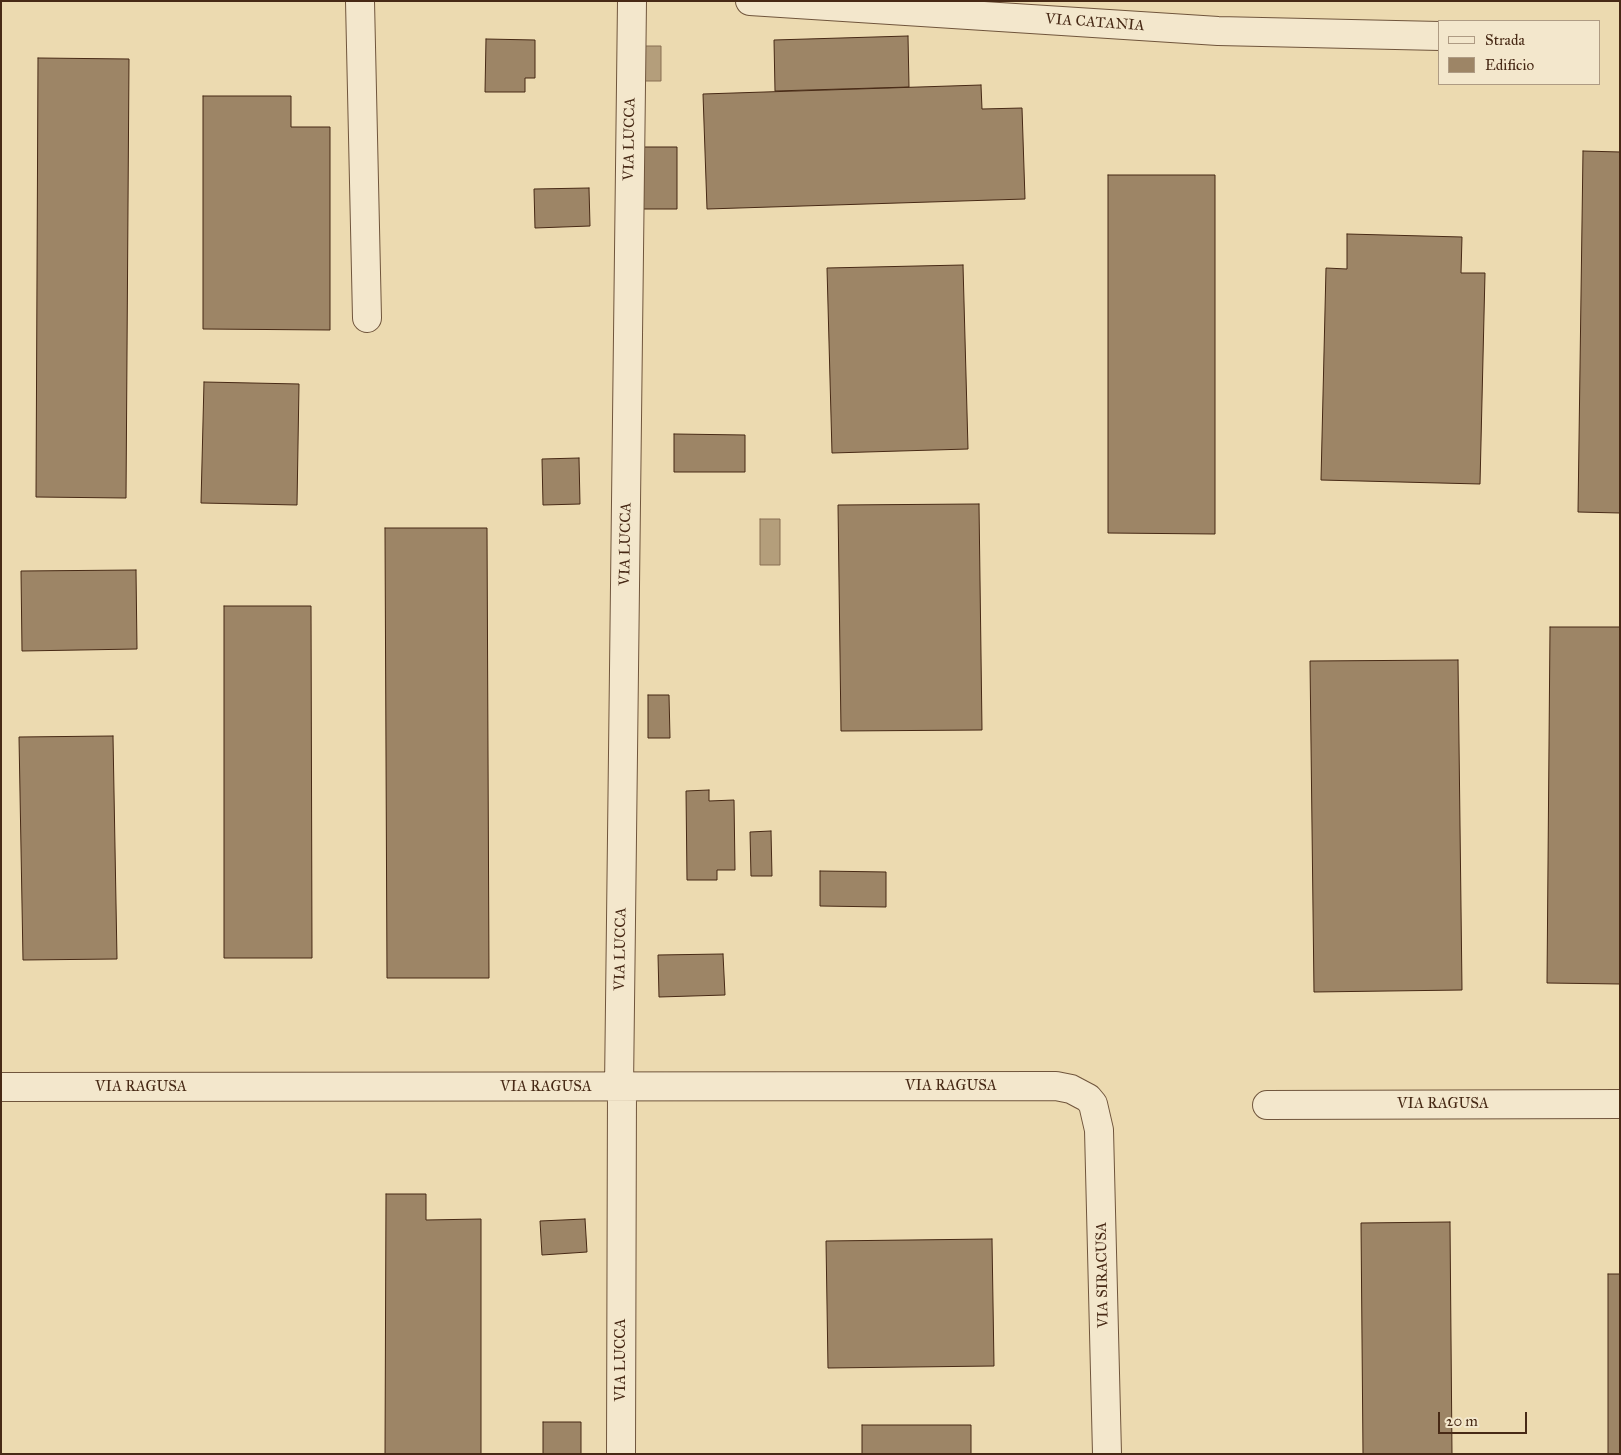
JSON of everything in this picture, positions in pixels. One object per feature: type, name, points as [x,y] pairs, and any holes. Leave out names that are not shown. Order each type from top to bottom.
[{"type":"street","points":[[360,1],[367,318]]},
{"type":"street","name":"VIA LUCCA","points":[[621,1454],[621,1086],[632,1]]},
{"type":"street","name":"VIA CATANIA","points":[[750,1],[1218,31],[1438,36]]},
{"type":"street","name":"VIA RAGUSA","points":[[1,1088],[1056,1086],[1072,1089],[1088,1098]]},
{"type":"street","name":"VIA SIRACUSA","points":[[1088,1098],[1096,1111],[1099,1130],[1107,1454]]},
{"type":"street","name":"VIA RAGUSA","points":[[1267,1105],[1620,1104]]},
{"type":"shaded area","points":[[640,46],[661,46],[661,81],[641,81]]},
{"type":"shaded area","points":[[760,519],[780,519],[780,565],[760,565]]},
{"type":"building","points":[[908,36],[909,87],[775,91],[774,40]]},
{"type":"building","points":[[486,39],[535,40],[535,78],[525,78],[525,92],[485,92]]},
{"type":"building","points":[[38,58],[129,59],[126,498],[36,497]]},
{"type":"building","points":[[981,85],[982,109],[1022,108],[1025,199],[707,209],[703,94]]},
{"type":"building","points":[[203,96],[291,96],[291,127],[330,127],[330,330],[203,329]]},
{"type":"building","points":[[639,147],[677,147],[677,209],[639,209]]},
{"type":"building","points":[[1583,151],[1620,152],[1620,513],[1578,512]]},
{"type":"building","points":[[1108,175],[1215,175],[1215,534],[1108,533]]},
{"type":"building","points":[[589,188],[590,226],[535,228],[534,189]]},
{"type":"building","points":[[1347,234],[1462,237],[1461,273],[1485,273],[1480,484],[1321,480],[1326,268],[1347,269]]},
{"type":"building","points":[[963,265],[968,449],[832,453],[827,268]]},
{"type":"building","points":[[204,382],[299,384],[297,505],[201,503]]},
{"type":"building","points":[[674,434],[745,435],[745,472],[674,472]]},
{"type":"building","points":[[579,458],[580,504],[543,505],[542,459]]},
{"type":"building","points":[[979,504],[982,730],[841,731],[838,505]]},
{"type":"building","points":[[385,528],[487,528],[489,978],[387,978]]},
{"type":"building","points":[[136,570],[137,649],[22,651],[21,571]]},
{"type":"building","points":[[224,606],[311,606],[312,958],[224,958]]},
{"type":"building","points":[[1550,627],[1620,627],[1620,984],[1547,983]]},
{"type":"building","points":[[1458,660],[1462,990],[1314,992],[1310,661]]},
{"type":"building","points":[[648,695],[669,695],[670,738],[648,738]]},
{"type":"building","points":[[113,736],[117,959],[23,960],[19,737]]},
{"type":"building","points":[[709,790],[709,801],[734,800],[735,870],[717,870],[717,880],[687,880],[686,791]]},
{"type":"building","points":[[771,831],[772,876],[751,876],[750,832]]},
{"type":"building","points":[[820,871],[886,872],[886,907],[820,906]]},
{"type":"building","points":[[723,954],[725,995],[659,997],[658,955]]},
{"type":"building","points":[[386,1194],[426,1194],[426,1220],[481,1219],[481,1454],[385,1454]]},
{"type":"building","points":[[585,1219],[587,1252],[542,1255],[540,1221]]},
{"type":"building","points":[[1450,1222],[1452,1454],[1363,1454],[1361,1223]]},
{"type":"building","points":[[992,1239],[994,1366],[828,1368],[826,1241]]},
{"type":"building","points":[[1608,1274],[1620,1274],[1620,1454],[1608,1454]]},
{"type":"building","points":[[543,1422],[581,1422],[581,1454],[543,1454]]},
{"type":"building","points":[[862,1425],[971,1425],[971,1454],[862,1454]]}]
